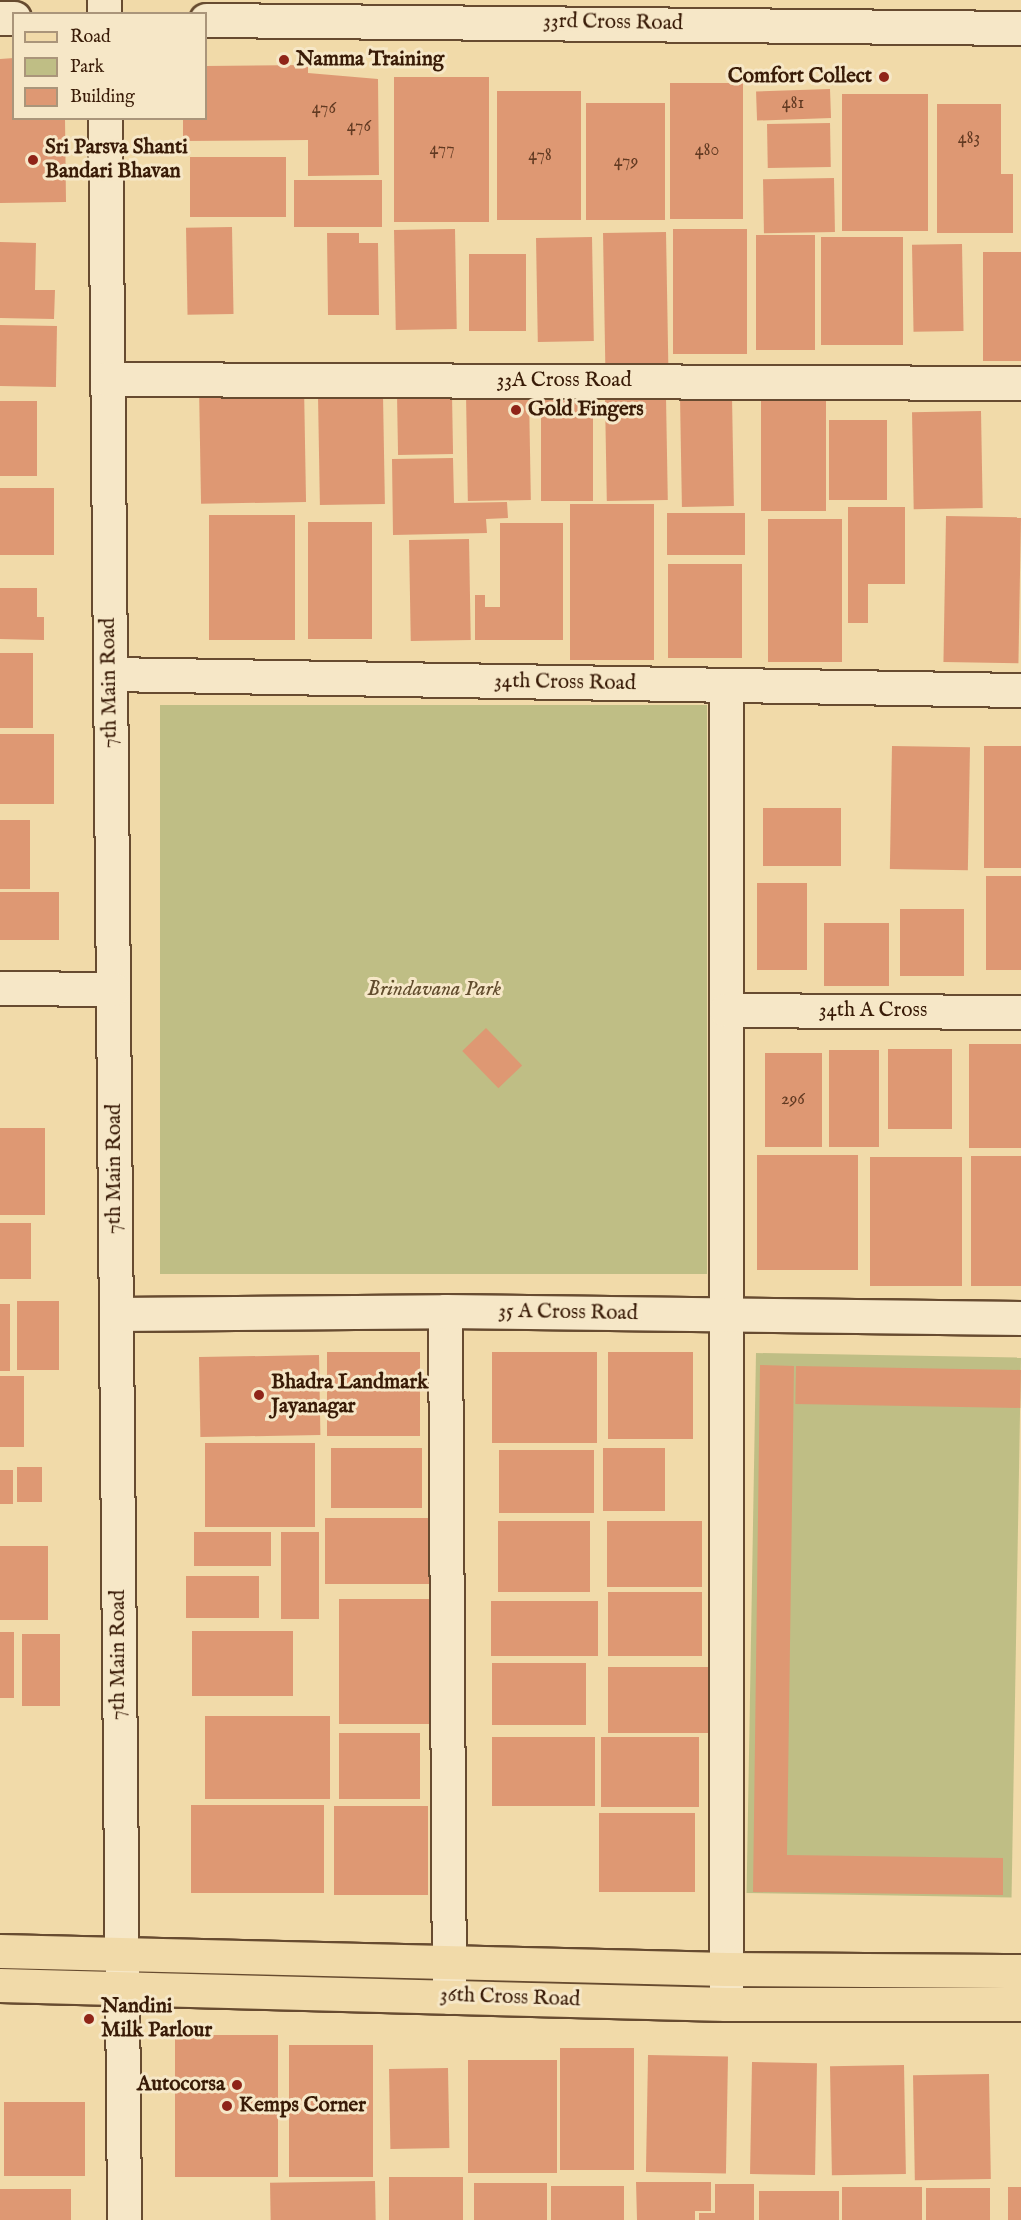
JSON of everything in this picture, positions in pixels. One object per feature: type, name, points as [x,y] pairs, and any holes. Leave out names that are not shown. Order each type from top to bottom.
[{"type":"main road","name":"36th Cross Road","points":[[0,1951],[726,1969],[1021,1971]]},
{"type":"main road","name":"36th Cross Road","points":[[0,1985],[726,2004],[1021,2004]]},
{"type":"street","name":"33rd Cross Road","points":[[207,20],[464,11],[796,12],[1021,28]]},
{"type":"street","name":"7th Main Road","points":[[105,120],[124,2220]]},
{"type":"street","name":"33A Cross Road","points":[[107,379],[1021,382]]},
{"type":"street","name":"34th Cross Road","points":[[110,674],[1021,690]]},
{"type":"street","points":[[726,685],[726,2004]]},
{"type":"street","points":[[0,988],[113,989]]},
{"type":"street","name":"34th A Cross","points":[[726,1010],[1021,1012]]},
{"type":"street","points":[[445,1311],[449,1996]]},
{"type":"street","name":"35 A Cross Road","points":[[116,1314],[445,1311],[1021,1318]]},
{"type":"green space","name":"Brindavana Park","points":[[160,705],[707,705],[707,1274],[160,1274]]},
{"type":"green space","points":[[756,1353],[1021,1358],[1012,1898],[747,1893]]},
{"type":"building","name":"Sri Parsva Shanti Bandari Bhavan","points":[[12,58],[12,120],[65,120],[66,202],[0,203],[0,59]]},
{"type":"building","points":[[308,65],[308,73],[378,79],[379,175],[308,176],[308,140],[183,141],[183,120],[207,120],[207,66]]},
{"type":"building","points":[[394,77],[489,77],[489,222],[394,222]]},
{"type":"building","points":[[670,83],[743,83],[743,219],[670,219]]},
{"type":"building","points":[[830,89],[831,118],[757,121],[756,92]]},
{"type":"building","points":[[497,91],[581,91],[581,220],[497,220]]},
{"type":"building","points":[[842,94],[928,94],[928,231],[842,231]]},
{"type":"building","points":[[586,103],[665,103],[665,220],[586,220]]},
{"type":"building","points":[[937,104],[1001,104],[1001,174],[1013,174],[1013,233],[937,233]]},
{"type":"building","points":[[830,123],[831,167],[768,168],[767,124]]},
{"type":"building","points":[[190,157],[286,157],[286,217],[190,217]]},
{"type":"building","points":[[834,178],[835,232],[764,233],[763,179]]},
{"type":"building","points":[[294,180],[382,180],[382,227],[294,227]]},
{"type":"building","points":[[232,227],[234,314],[188,315],[186,228]]},
{"type":"building","points":[[455,229],[457,329],[396,330],[394,230]]},
{"type":"building","points":[[673,229],[747,229],[747,354],[673,354]]},
{"type":"building","points":[[666,232],[668,366],[605,367],[603,233]]},
{"type":"building","points":[[327,233],[359,233],[359,243],[378,243],[379,315],[328,315]]},
{"type":"building","points":[[756,235],[815,235],[815,350],[756,350]]},
{"type":"building","points":[[592,237],[594,341],[538,342],[536,238]]},
{"type":"building","points":[[821,237],[903,237],[903,345],[821,345]]},
{"type":"building","points":[[0,242],[36,243],[35,290],[55,290],[54,319],[0,318]]},
{"type":"building","points":[[962,244],[964,331],[914,332],[912,245]]},
{"type":"building","points":[[983,252],[1021,252],[1021,361],[983,361]]},
{"type":"building","points":[[469,254],[526,254],[526,331],[469,331]]},
{"type":"building","points":[[0,325],[57,326],[56,387],[0,386]]},
{"type":"building","points":[[304,385],[306,502],[201,504],[199,387]]},
{"type":"building","points":[[452,394],[453,454],[398,455],[397,395]]},
{"type":"building","points":[[529,394],[531,500],[468,501],[466,395]]},
{"type":"building","points":[[383,395],[385,504],[320,505],[318,396]]},
{"type":"building","points":[[541,395],[593,395],[593,501],[541,501]]},
{"type":"building","points":[[732,396],[734,506],[682,507],[680,397]]},
{"type":"building","points":[[666,397],[668,500],[607,501],[605,398]]},
{"type":"building","points":[[0,401],[37,401],[37,476],[0,476]]},
{"type":"building","points":[[761,401],[826,401],[826,511],[761,511]]},
{"type":"building","points":[[981,411],[983,508],[914,509],[912,412]]},
{"type":"building","points":[[829,420],[887,420],[887,500],[829,500]]},
{"type":"building","points":[[453,458],[454,503],[507,502],[508,518],[486,519],[487,533],[393,535],[392,459]]},
{"type":"building","points":[[0,488],[54,488],[54,555],[0,555]]},
{"type":"building","points":[[570,504],[654,504],[654,660],[570,660]]},
{"type":"building","points":[[848,507],[905,507],[905,584],[868,584],[868,623],[848,623]]},
{"type":"building","points":[[667,513],[745,513],[745,555],[667,555]]},
{"type":"building","points":[[209,515],[295,515],[295,640],[209,640]]},
{"type":"building","points":[[946,516],[1021,517],[1018,663],[943,662]]},
{"type":"building","points":[[768,519],[842,519],[842,662],[768,662]]},
{"type":"building","points":[[308,522],[372,522],[372,639],[308,639]]},
{"type":"building","points":[[500,523],[563,523],[563,640],[475,640],[475,595],[485,595],[485,607],[500,607]]},
{"type":"building","points":[[469,539],[471,640],[411,641],[409,540]]},
{"type":"building","points":[[668,564],[742,564],[742,658],[668,658]]},
{"type":"building","points":[[0,588],[37,588],[37,617],[44,617],[44,640],[0,639]]},
{"type":"building","points":[[0,653],[33,653],[33,728],[0,728]]},
{"type":"building","points":[[0,734],[54,734],[54,804],[0,804]]},
{"type":"building","points":[[892,746],[970,747],[968,870],[890,869]]},
{"type":"building","points":[[984,746],[1021,746],[1021,868],[984,868]]},
{"type":"building","points":[[763,808],[841,808],[841,866],[763,866]]},
{"type":"building","points":[[0,820],[30,820],[30,889],[0,889]]},
{"type":"building","points":[[986,876],[1021,876],[1021,970],[986,970]]},
{"type":"building","points":[[757,883],[807,883],[807,970],[757,970]]},
{"type":"building","points":[[0,892],[59,892],[59,940],[0,940]]},
{"type":"building","points":[[900,909],[964,909],[964,976],[900,976]]},
{"type":"building","points":[[824,923],[889,923],[889,986],[824,986]]},
{"type":"building","points":[[486,1028],[522,1065],[498,1088],[462,1051]]},
{"type":"building","points":[[969,1044],[1021,1044],[1021,1148],[969,1148]]},
{"type":"building","points":[[888,1049],[952,1049],[952,1129],[888,1129]]},
{"type":"building","points":[[829,1050],[879,1050],[879,1147],[829,1147]]},
{"type":"building","points":[[765,1053],[822,1053],[822,1147],[765,1147]]},
{"type":"building","points":[[0,1128],[45,1128],[45,1215],[0,1215]]},
{"type":"building","points":[[757,1155],[858,1155],[858,1270],[757,1270]]},
{"type":"building","points":[[971,1156],[1021,1156],[1021,1286],[971,1286]]},
{"type":"building","points":[[870,1157],[962,1157],[962,1286],[870,1286]]},
{"type":"building","points":[[0,1223],[31,1223],[31,1279],[0,1279]]},
{"type":"building","points":[[17,1301],[59,1301],[59,1370],[17,1370]]},
{"type":"building","points":[[0,1304],[10,1304],[10,1371],[0,1371]]},
{"type":"building","points":[[327,1352],[420,1352],[420,1436],[327,1436]]},
{"type":"building","points":[[492,1352],[597,1352],[597,1443],[492,1443]]},
{"type":"building","points":[[608,1352],[693,1352],[693,1439],[608,1439]]},
{"type":"building","name":"Bhadra Landmark Jayanagar","points":[[319,1355],[320,1435],[200,1437],[199,1357]]},
{"type":"building","points":[[760,1365],[794,1366],[787,1855],[1003,1858],[1003,1895],[753,1892]]},
{"type":"building","points":[[796,1366],[1021,1370],[1020,1408],[795,1404]]},
{"type":"building","points":[[0,1376],[24,1376],[24,1447],[0,1447]]},
{"type":"building","points":[[205,1443],[315,1443],[315,1527],[205,1527]]},
{"type":"building","points":[[331,1448],[422,1448],[422,1508],[331,1508]]},
{"type":"building","points":[[603,1448],[665,1448],[665,1511],[603,1511]]},
{"type":"building","points":[[499,1450],[594,1450],[594,1513],[499,1513]]},
{"type":"building","points":[[17,1467],[42,1467],[42,1502],[17,1502]]},
{"type":"building","points":[[0,1470],[13,1470],[13,1504],[0,1504]]},
{"type":"building","points":[[325,1518],[431,1518],[431,1584],[325,1584]]},
{"type":"building","points":[[498,1521],[590,1521],[590,1592],[498,1592]]},
{"type":"building","points":[[607,1521],[702,1521],[702,1587],[607,1587]]},
{"type":"building","points":[[194,1532],[271,1532],[271,1566],[194,1566]]},
{"type":"building","points":[[281,1532],[319,1532],[319,1619],[281,1619]]},
{"type":"building","points":[[0,1546],[48,1546],[48,1620],[0,1620]]},
{"type":"building","points":[[186,1576],[259,1576],[259,1618],[186,1618]]},
{"type":"building","points":[[608,1592],[702,1592],[702,1656],[608,1656]]},
{"type":"building","points":[[339,1599],[433,1599],[433,1724],[339,1724]]},
{"type":"building","points":[[491,1601],[598,1601],[598,1656],[491,1656]]},
{"type":"building","points":[[192,1631],[293,1631],[293,1696],[192,1696]]},
{"type":"building","points":[[0,1632],[14,1632],[14,1698],[0,1698]]},
{"type":"building","points":[[22,1634],[60,1634],[60,1706],[22,1706]]},
{"type":"building","points":[[492,1663],[586,1663],[586,1725],[492,1725]]},
{"type":"building","points":[[608,1667],[711,1667],[711,1733],[608,1733]]},
{"type":"building","points":[[205,1716],[330,1716],[330,1799],[205,1799]]},
{"type":"building","points":[[339,1733],[420,1733],[420,1799],[339,1799]]},
{"type":"building","points":[[492,1737],[595,1737],[595,1806],[492,1806]]},
{"type":"building","points":[[601,1737],[699,1737],[699,1807],[601,1807]]},
{"type":"building","points":[[191,1805],[324,1805],[324,1893],[191,1893]]},
{"type":"building","points":[[334,1806],[428,1806],[428,1895],[334,1895]]},
{"type":"building","points":[[599,1813],[695,1813],[695,1892],[599,1892]]},
{"type":"building","name":"Kemps Corner","points":[[175,2035],[278,2035],[278,2177],[175,2177]]},
{"type":"building","points":[[289,2045],[373,2045],[373,2177],[289,2177]]},
{"type":"building","points":[[560,2048],[634,2048],[634,2170],[560,2170]]},
{"type":"building","points":[[648,2055],[728,2056],[726,2173],[646,2172]]},
{"type":"building","points":[[468,2060],[557,2060],[557,2173],[468,2173]]},
{"type":"building","points":[[752,2062],[817,2063],[815,2175],[750,2174]]},
{"type":"building","points":[[904,2065],[906,2174],[832,2175],[830,2066]]},
{"type":"building","points":[[448,2068],[449,2148],[390,2149],[389,2069]]},
{"type":"building","points":[[989,2074],[991,2179],[915,2180],[913,2075]]},
{"type":"building","points":[[4,2102],[85,2102],[85,2176],[4,2176]]},
{"type":"building","points":[[389,2177],[463,2177],[463,2220],[389,2220]]},
{"type":"building","points":[[375,2181],[376,2220],[271,2220],[270,2183]]},
{"type":"building","points":[[636,2182],[711,2182],[711,2211],[695,2211],[695,2220],[637,2220]]},
{"type":"building","points":[[474,2183],[547,2183],[547,2220],[474,2220]]},
{"type":"building","points":[[715,2184],[754,2184],[754,2220],[699,2220],[699,2213],[715,2213]]},
{"type":"building","points":[[551,2186],[624,2186],[624,2220],[551,2220]]},
{"type":"building","points":[[842,2187],[922,2187],[922,2220],[842,2220]]},
{"type":"building","points":[[1008,2187],[1021,2187],[1021,2220],[1008,2220]]},
{"type":"building","points":[[926,2188],[990,2188],[990,2220],[926,2220]]},
{"type":"building","points":[[0,2189],[71,2189],[71,2220],[0,2220]]},
{"type":"building","points":[[759,2191],[839,2191],[839,2220],[759,2220]]},
{"type":"place","name":"Namma Training","points":[[284,60]]},
{"type":"place","name":"Comfort Collect","points":[[884,77]]},
{"type":"place","name":"Sri Parsva Shanti Bandari Bhavan","points":[[33,160]]},
{"type":"place","name":"Gold Fingers","points":[[516,410]]},
{"type":"place","name":"Bhadra Landmark Jayanagar","points":[[259,1395]]},
{"type":"place","name":"Nandini Milk Parlour","points":[[89,2019]]},
{"type":"place","name":"Autocorsa","points":[[237,2085]]},
{"type":"place","name":"Kemps Corner","points":[[227,2106]]}]
